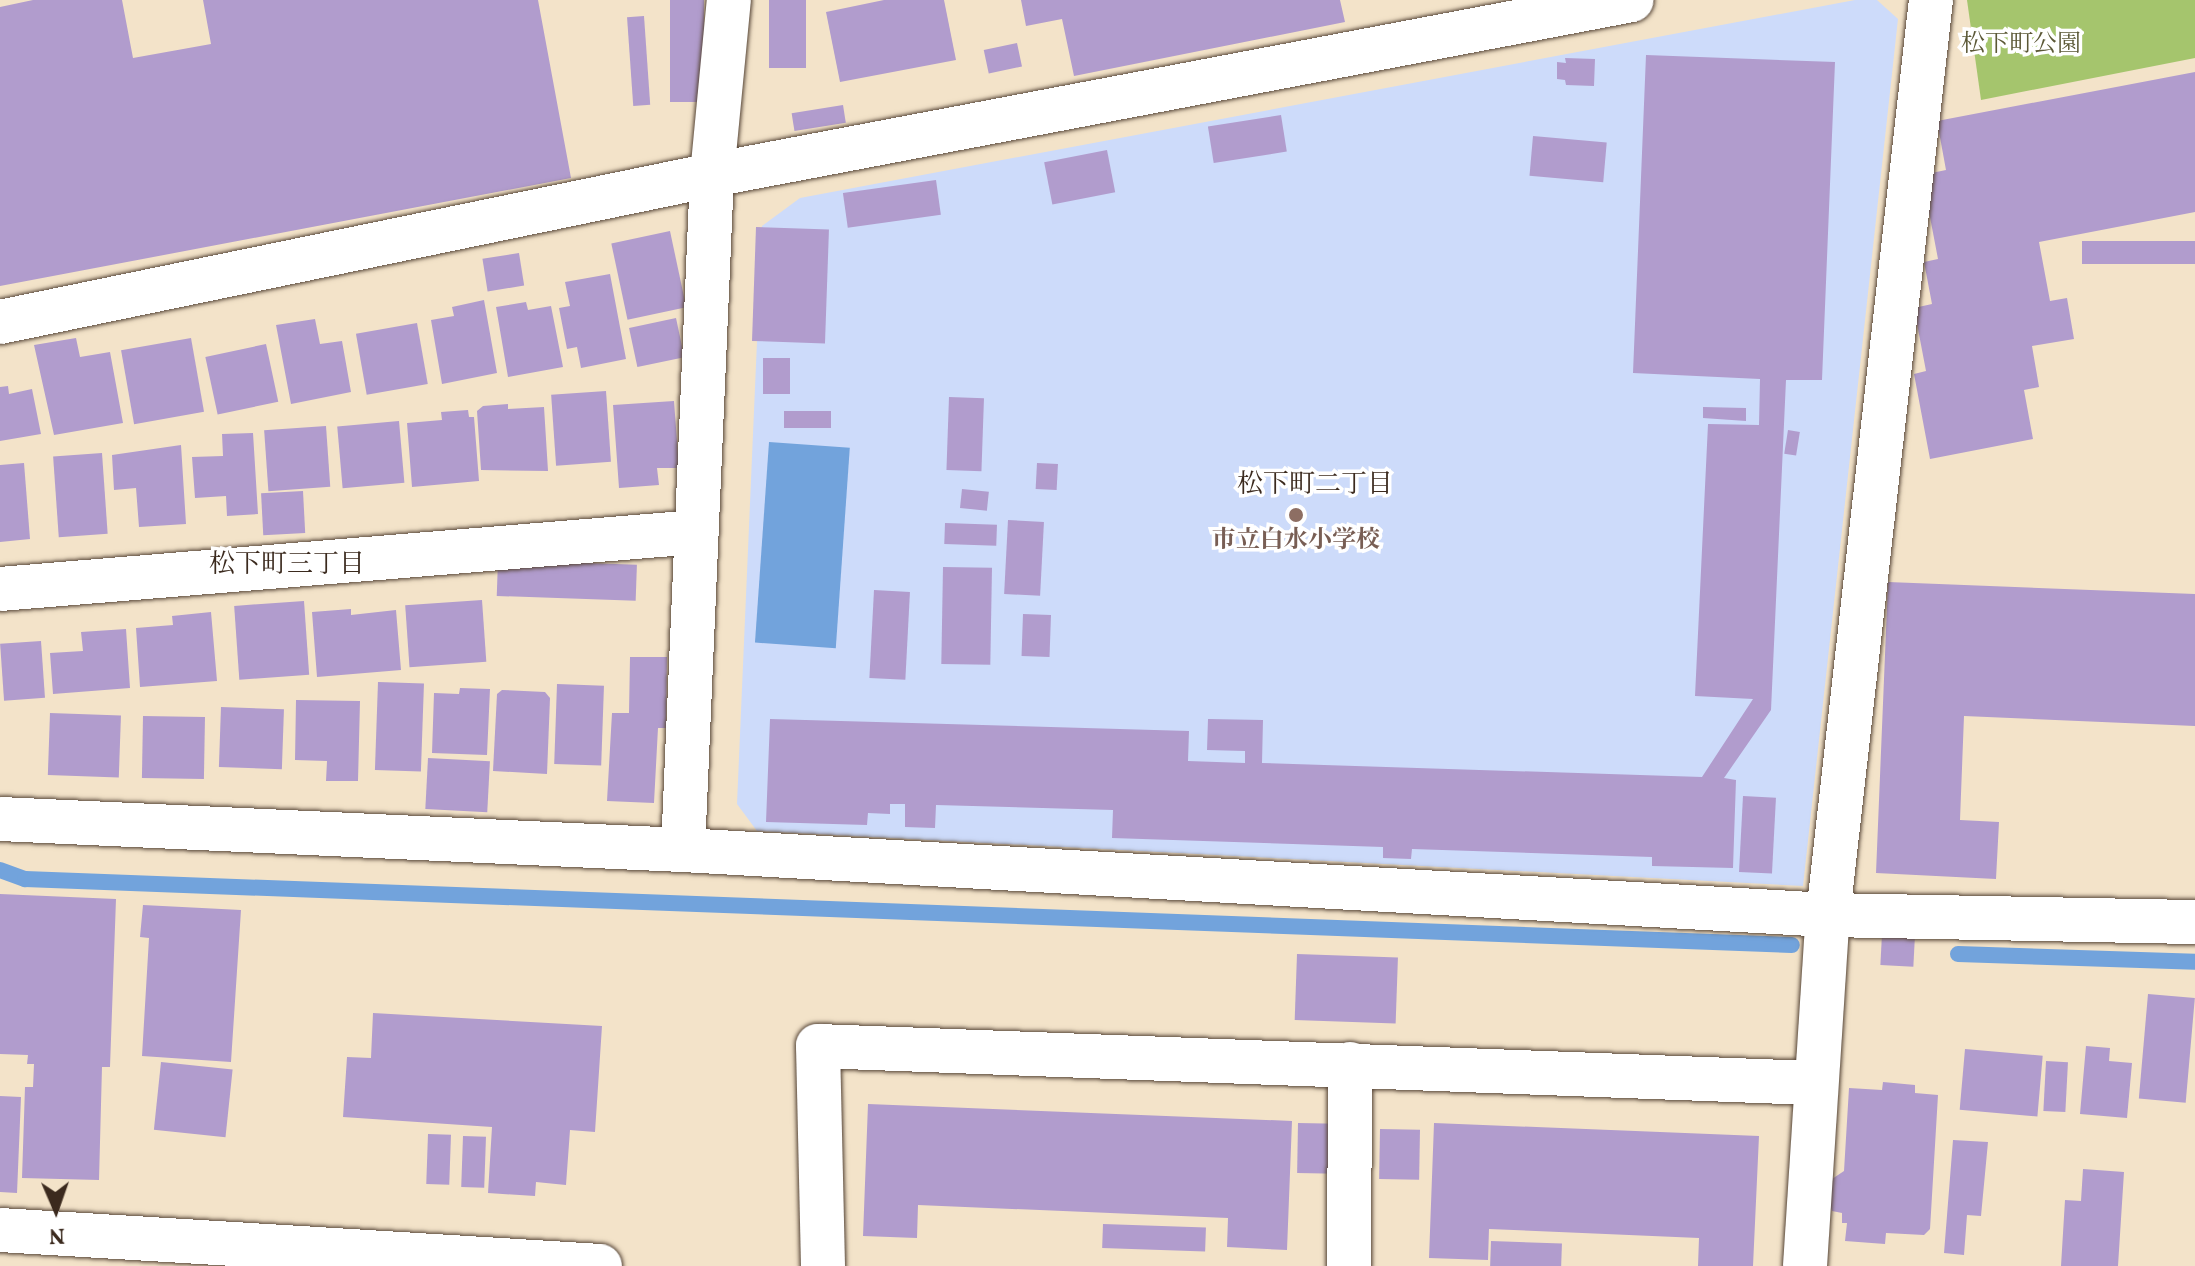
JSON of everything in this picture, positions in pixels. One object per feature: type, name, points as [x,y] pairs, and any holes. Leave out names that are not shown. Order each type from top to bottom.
[{"type":"street","points":[[683,850],[712,175],[729,0]]},
{"type":"street","points":[[0,322],[712,175],[1632,0]]},
{"type":"street","points":[[1805,1266],[1828,915],[1931,0]]},
{"type":"street","points":[[0,589],[696,532]]},
{"type":"street","points":[[0,819],[683,850],[1828,915],[2195,922]]},
{"type":"street","points":[[823,1266],[818,1046],[1815,1083]]},
{"type":"street","points":[[1349,1266],[1350,1064]]},
{"type":"street","points":[[0,1230],[600,1266]]},
{"type":"shaded area","name":"市立白水小学校","points":[[1855,0],[1877,0],[1898,19],[1803,886],[757,831],[737,804],[762,226],[800,198]]},
{"type":"green space","name":"松下町公園","points":[[1967,0],[2195,0],[2195,58],[1981,100]]},
{"type":"water","points":[[769,442],[850,448],[836,648],[755,643]]},
{"type":"building","points":[[33,0],[122,0],[133,58],[211,44],[203,0],[538,0],[571,178],[0,286],[0,7]]},
{"type":"building","points":[[670,0],[704,0],[704,102],[670,102]]},
{"type":"building","points":[[769,0],[806,0],[806,68],[769,68]]},
{"type":"building","points":[[884,0],[944,0],[956,60],[840,82],[826,12]]},
{"type":"building","points":[[1021,0],[1340,0],[1345,22],[1074,76],[1062,19],[1026,26]]},
{"type":"building","points":[[644,16],[650,105],[633,106],[627,17]]},
{"type":"building","points":[[1017,43],[1022,66],[989,74],[984,50]]},
{"type":"building","points":[[1646,55],[1835,62],[1822,380],[1786,380],[1771,710],[1724,778],[1736,780],[1733,868],[1652,866],[1652,857],[1412,849],[1411,859],[1383,858],[1383,847],[1112,838],[1113,810],[936,805],[935,828],[905,827],[905,804],[890,804],[890,814],[868,813],[867,825],[766,822],[770,719],[1189,731],[1188,761],[1245,763],[1245,751],[1207,750],[1208,719],[1263,720],[1262,763],[1702,777],[1753,699],[1695,696],[1708,424],[1759,425],[1760,379],[1633,373]]},
{"type":"building","points":[[1565,58],[1595,59],[1594,86],[1566,85],[1565,80],[1557,79],[1557,62],[1566,63]]},
{"type":"building","points":[[2195,72],[2195,212],[2039,242],[2050,301],[2067,298],[2074,339],[2032,346],[2039,387],[2024,390],[2033,439],[1930,459],[1914,374],[1926,371],[1914,308],[1932,304],[1924,262],[1938,259],[1922,175],[1946,170],[1937,121]]},
{"type":"building","points":[[843,105],[846,123],[794,131],[792,113]]},
{"type":"building","points":[[1281,115],[1287,152],[1214,163],[1208,127]]},
{"type":"building","points":[[1533,136],[1607,142],[1603,182],[1530,176]]},
{"type":"building","points":[[1107,150],[1115,192],[1052,204],[1044,162]]},
{"type":"building","points":[[936,180],[941,215],[848,228],[843,193]]},
{"type":"building","points":[[756,227],[829,230],[825,343],[752,341]]},
{"type":"building","points":[[670,231],[686,307],[628,320],[611,243]]},
{"type":"building","points":[[2082,241],[2195,241],[2195,264],[2082,264]]},
{"type":"building","points":[[519,253],[524,286],[488,291],[482,259]]},
{"type":"building","points":[[610,274],[626,359],[581,368],[577,347],[567,349],[559,308],[570,306],[565,282]]},
{"type":"building","points":[[484,300],[497,373],[442,384],[431,320],[454,316],[452,307]]},
{"type":"building","points":[[526,302],[528,310],[551,306],[563,367],[508,377],[496,307]]},
{"type":"building","points":[[676,318],[684,357],[637,367],[629,328]]},
{"type":"building","points":[[315,319],[320,344],[342,341],[351,392],[291,404],[276,325]]},
{"type":"building","points":[[417,323],[428,384],[367,395],[356,334]]},
{"type":"building","points":[[76,338],[80,357],[110,352],[123,423],[54,435],[34,345]]},
{"type":"building","points":[[191,338],[204,412],[134,424],[121,350]]},
{"type":"building","points":[[266,344],[278,402],[218,415],[205,357]]},
{"type":"building","points":[[763,358],[790,358],[790,394],[763,394]]},
{"type":"building","points":[[8,386],[9,394],[32,389],[41,434],[0,441],[0,387]]},
{"type":"building","points":[[606,391],[611,462],[556,466],[551,395]]},
{"type":"building","points":[[949,397],[984,398],[981,471],[946,470]]},
{"type":"building","points":[[674,401],[679,468],[657,468],[659,485],[619,488],[613,405]]},
{"type":"building","points":[[508,404],[508,409],[544,407],[548,471],[481,470],[477,411],[483,406]]},
{"type":"building","points":[[1703,407],[1746,408],[1746,421],[1703,418]]},
{"type":"building","points":[[468,410],[469,417],[474,417],[479,481],[412,487],[407,423],[442,420],[441,412]]},
{"type":"building","points":[[784,411],[831,411],[831,428],[784,428]]},
{"type":"building","points":[[399,421],[404,483],[343,488],[337,426]]},
{"type":"building","points":[[326,426],[330,487],[268,491],[264,430]]},
{"type":"building","points":[[1788,430],[1800,432],[1796,456],[1784,454]]},
{"type":"building","points":[[253,433],[258,514],[227,516],[226,496],[195,498],[192,457],[223,456],[222,434]]},
{"type":"building","points":[[181,445],[186,524],[139,527],[136,488],[114,490],[112,455]]},
{"type":"building","points":[[102,453],[108,534],[59,537],[53,456]]},
{"type":"building","points":[[24,463],[30,539],[0,542],[0,465]]},
{"type":"building","points":[[1037,463],[1058,464],[1057,490],[1036,489]]},
{"type":"building","points":[[962,489],[989,492],[987,511],[960,508]]},
{"type":"building","points":[[303,491],[305,533],[263,535],[261,493]]},
{"type":"building","points":[[1008,520],[1044,522],[1040,596],[1004,594]]},
{"type":"building","points":[[945,523],[997,525],[996,546],[944,544]]},
{"type":"building","points":[[498,560],[637,565],[636,601],[497,596]]},
{"type":"building","points":[[943,567],[992,568],[990,665],[941,664]]},
{"type":"building","points":[[1888,582],[2195,594],[2195,726],[1964,716],[1960,820],[1999,822],[1996,879],[1876,873]]},
{"type":"building","points":[[874,590],[910,592],[905,680],[869,678]]},
{"type":"building","points":[[482,600],[486,662],[410,667],[405,605]]},
{"type":"building","points":[[304,601],[309,675],[239,680],[234,606]]},
{"type":"building","points":[[351,609],[351,615],[396,610],[401,670],[317,677],[312,612]]},
{"type":"building","points":[[211,612],[217,681],[140,687],[136,628],[173,625],[172,616]]},
{"type":"building","points":[[1023,614],[1051,615],[1050,657],[1022,656]]},
{"type":"building","points":[[126,629],[130,688],[53,694],[50,653],[83,651],[81,632]]},
{"type":"building","points":[[41,641],[45,698],[4,701],[0,644]]},
{"type":"building","points":[[630,657],[667,657],[666,728],[658,728],[654,803],[607,801],[612,713],[629,713]]},
{"type":"building","points":[[378,682],[424,684],[421,772],[375,770]]},
{"type":"building","points":[[557,684],[604,686],[601,766],[554,764]]},
{"type":"building","points":[[460,688],[490,689],[487,755],[432,753],[434,693],[459,694]]},
{"type":"building","points":[[502,690],[545,692],[550,698],[547,774],[493,771],[497,694]]},
{"type":"building","points":[[296,700],[360,701],[358,781],[326,781],[327,761],[295,760]]},
{"type":"building","points":[[221,707],[284,709],[282,769],[219,767]]},
{"type":"building","points":[[50,713],[121,715],[119,777],[48,775]]},
{"type":"building","points":[[143,716],[205,717],[204,779],[142,778]]},
{"type":"building","points":[[428,758],[490,761],[487,812],[425,809]]},
{"type":"building","points":[[1743,796],[1776,798],[1772,874],[1739,872]]},
{"type":"building","points":[[0,894],[116,899],[110,1067],[102,1067],[99,1180],[22,1178],[25,1087],[33,1087],[34,1064],[27,1064],[28,1055],[0,1054]]},
{"type":"building","points":[[143,905],[241,910],[231,1062],[142,1056],[149,938],[140,937]]},
{"type":"building","points":[[1882,934],[1915,936],[1913,967],[1880,965]]},
{"type":"building","points":[[1297,954],[1398,958],[1396,1023],[1295,1020]]},
{"type":"building","points":[[2148,994],[2195,998],[2186,1103],[2139,1099]]},
{"type":"building","points":[[373,1013],[602,1026],[595,1132],[570,1130],[566,1185],[536,1182],[535,1196],[488,1193],[492,1127],[343,1117],[347,1057],[371,1058]]},
{"type":"building","points":[[2086,1046],[2110,1048],[2109,1061],[2132,1063],[2127,1118],[2080,1114]]},
{"type":"building","points":[[1965,1049],[2043,1056],[2037,1117],[1960,1110]]},
{"type":"building","points":[[2046,1061],[2068,1062],[2065,1112],[2043,1111]]},
{"type":"building","points":[[161,1062],[233,1070],[225,1137],[154,1130]]},
{"type":"building","points":[[1883,1082],[1915,1085],[1915,1093],[1938,1095],[1930,1229],[1924,1235],[1886,1233],[1885,1244],[1845,1241],[1847,1223],[1842,1223],[1842,1213],[1832,1211],[1823,1185],[1844,1171],[1849,1088],[1882,1090]]},
{"type":"building","points":[[0,1096],[21,1097],[17,1193],[0,1192]]},
{"type":"building","points":[[868,1104],[1292,1121],[1287,1250],[1227,1247],[1228,1218],[918,1205],[917,1238],[863,1236]]},
{"type":"building","points":[[1298,1123],[1338,1124],[1337,1174],[1297,1173]]},
{"type":"building","points":[[1434,1123],[1759,1136],[1753,1266],[1698,1266],[1699,1238],[1489,1229],[1488,1260],[1429,1258]]},
{"type":"building","points":[[1380,1129],[1420,1130],[1419,1180],[1379,1179]]},
{"type":"building","points":[[428,1134],[451,1135],[449,1185],[426,1184]]},
{"type":"building","points":[[463,1136],[486,1137],[484,1188],[461,1187]]},
{"type":"building","points":[[1953,1140],[1988,1142],[1981,1216],[1967,1215],[1964,1255],[1944,1253]]},
{"type":"building","points":[[2083,1169],[2124,1172],[2118,1266],[2061,1266],[2065,1200],[2081,1201]]},
{"type":"building","points":[[1103,1224],[1206,1228],[1205,1252],[1102,1248]]},
{"type":"building","points":[[1491,1241],[1562,1243],[1561,1266],[1490,1266]]},
{"type":"waterway","points":[[0,870],[25,879],[1792,945]]},
{"type":"waterway","points":[[1958,954],[2195,962]]},
{"type":"place","name":"市立白水小学校","points":[[1296,515]]},
{"type":"district","name":"松下町二丁目","points":[[1315,486]]},
{"type":"district","name":"松下町三丁目","points":[[287,566]]}]
